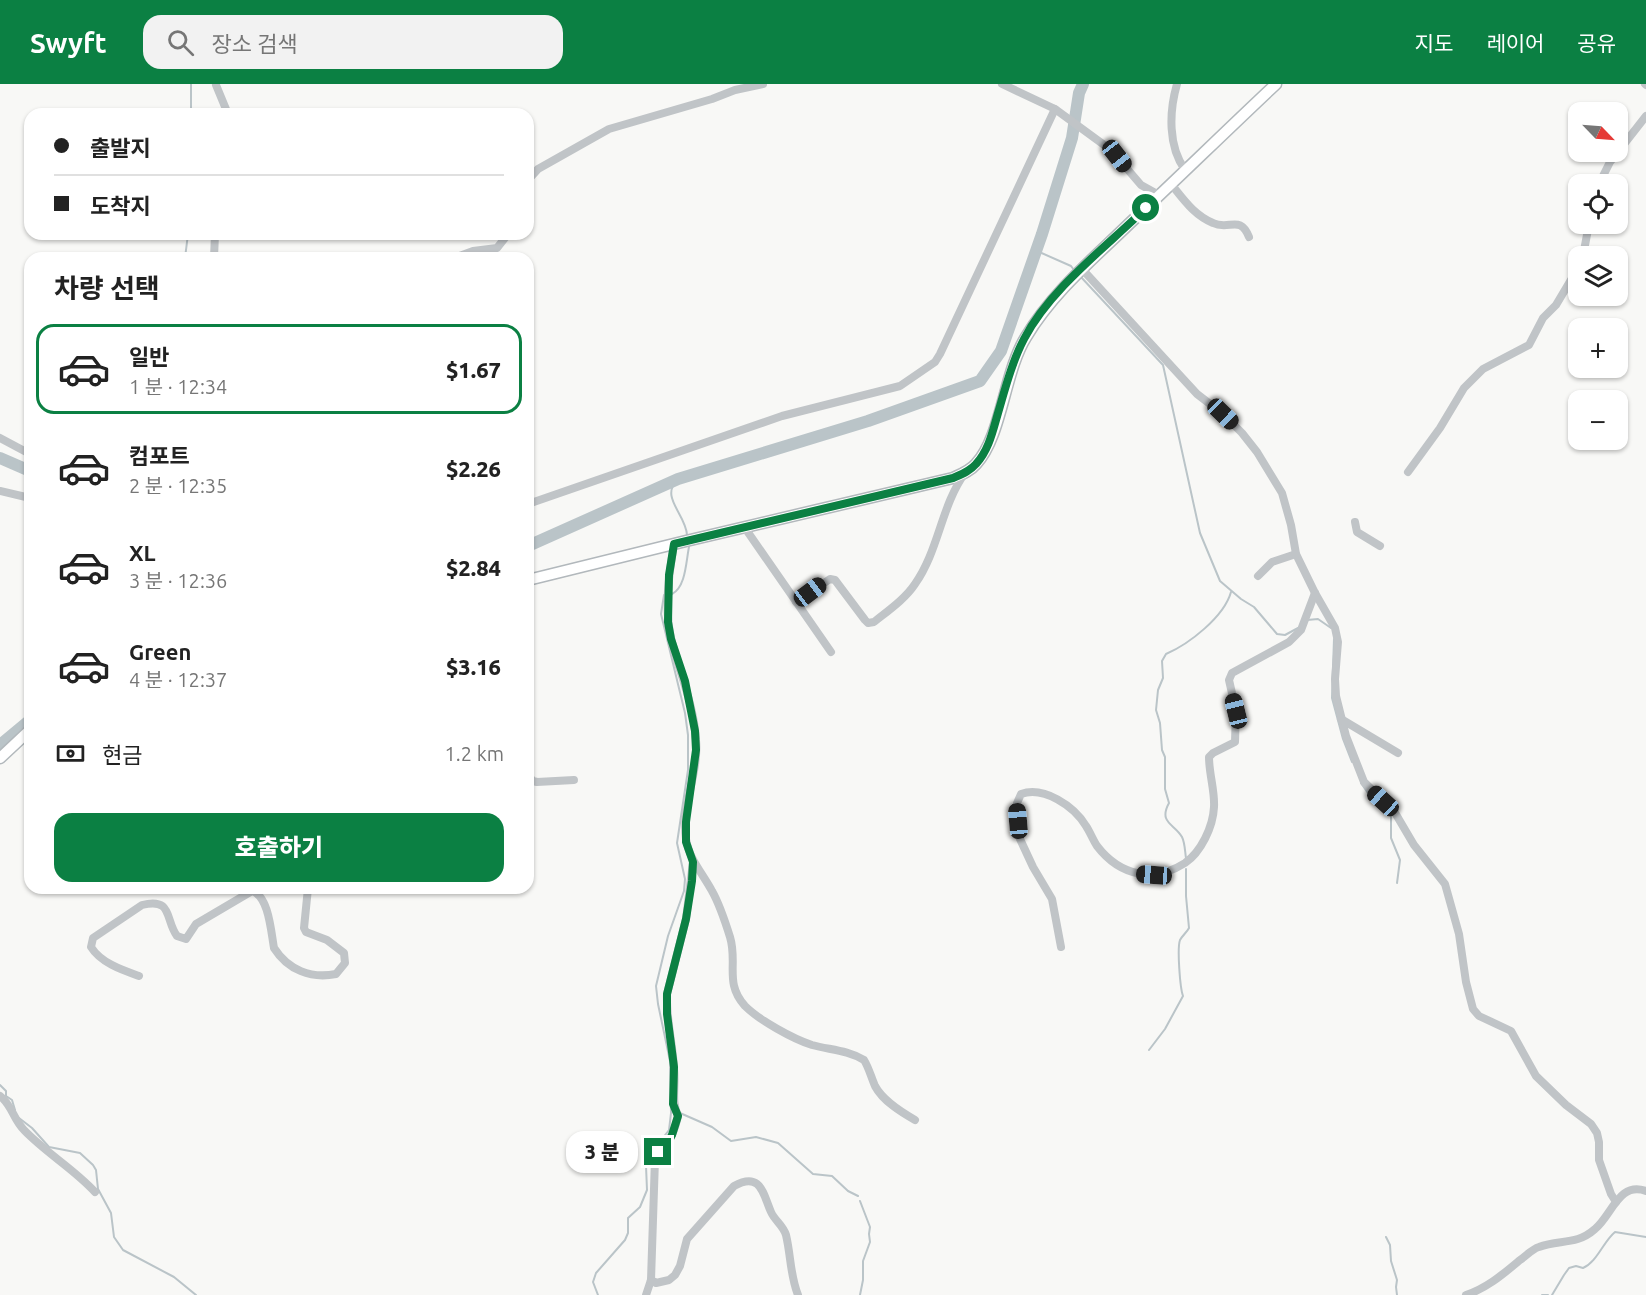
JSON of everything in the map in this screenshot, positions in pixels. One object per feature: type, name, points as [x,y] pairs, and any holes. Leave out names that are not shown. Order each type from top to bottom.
[{"type":"main road","points":[[534,579],[953,478],[966,472],[977,463],[991,437],[1024,339],[1047,305],[1276,84]]},
{"type":"main road","points":[[0,758],[24,736]]},
{"type":"street","points":[[534,173],[609,129],[735,90],[763,84]]},
{"type":"street","points":[[1002,84],[1057,110],[1111,150],[1141,185],[1160,195]]},
{"type":"street","points":[[1177,84],[1174,97],[1173,143],[1178,159],[1185,170]]},
{"type":"street","points":[[216,85],[226,108]]},
{"type":"street","points":[[534,502],[773,420],[900,386],[918,375],[935,362],[940,354],[1057,110]]},
{"type":"street","points":[[1604,174],[1646,116]]},
{"type":"street","points":[[1171,184],[1195,213],[1216,225],[1241,225],[1249,237]]},
{"type":"street","points":[[469,252],[498,248],[504,240]]},
{"type":"street","points":[[1079,272],[1197,394],[1235,426],[1257,453],[1282,493],[1296,554],[1335,628],[1338,642],[1335,679],[1341,718],[1364,782],[1394,811],[1414,845],[1445,884],[1457,924],[1466,982],[1473,1009],[1479,1016],[1511,1031],[1517,1038],[1536,1076],[1566,1105],[1591,1124],[1598,1133],[1599,1160],[1616,1202]]},
{"type":"street","points":[[1407,472],[1440,428],[1456,399],[1469,382],[1488,366],[1529,345],[1543,318],[1556,305],[1568,285]]},
{"type":"street","points":[[0,438],[24,451]]},
{"type":"street","points":[[796,602],[830,579],[835,580],[865,620],[868,623],[874,622],[903,598],[915,584],[931,555],[957,485],[966,472]]},
{"type":"street","points":[[0,491],[24,497]]},
{"type":"street","points":[[1355,522],[1357,532],[1380,546]]},
{"type":"street","points":[[745,528],[831,652]]},
{"type":"street","points":[[674,544],[669,575],[668,622],[671,639],[685,681],[696,740],[694,774],[685,833],[693,862],[722,911],[732,944],[734,988],[745,1006],[754,1014],[802,1041],[845,1051],[864,1060],[876,1088],[883,1097],[915,1120]]},
{"type":"street","points":[[1258,576],[1272,562],[1296,554]]},
{"type":"street","points":[[1061,947],[1052,899],[1020,839],[1017,803],[1021,794],[1029,791],[1042,794],[1060,801],[1073,810],[1085,824],[1097,846],[1116,864],[1133,873],[1154,875],[1174,870],[1190,860],[1200,848],[1207,834],[1214,809],[1209,757],[1235,742],[1236,711],[1229,680],[1232,674],[1289,642],[1301,630],[1315,593]]},
{"type":"street","points":[[1341,718],[1398,753]]},
{"type":"street","points":[[534,781],[574,780]]},
{"type":"street","points":[[646,1295],[651,1280],[656,1159],[658,1152],[667,1144],[672,1135],[678,1116],[673,1104],[674,1067],[667,1014],[667,994],[686,919],[693,862]]},
{"type":"street","points":[[139,976],[116,967],[95,953],[91,947],[93,938],[142,904],[150,903],[162,906],[169,913],[173,932],[186,939],[196,924],[247,894]]},
{"type":"street","points":[[258,894],[265,903],[276,952],[297,971],[316,975],[336,974],[345,963],[344,953],[327,940],[306,932],[304,928],[307,894]]},
{"type":"street","points":[[0,1096],[8,1102],[17,1123],[24,1131],[95,1192]]},
{"type":"street","points":[[651,1280],[656,1283],[669,1280],[675,1275],[680,1266],[687,1239],[734,1186],[742,1182],[751,1182],[760,1185],[772,1215],[784,1229],[791,1275],[798,1295]]},
{"type":"street","points":[[1466,1295],[1484,1288],[1538,1247],[1563,1243],[1585,1236],[1602,1223],[1621,1195],[1630,1190],[1646,1191]]},
{"type":"waterway","points":[[191,84],[191,108]]},
{"type":"waterway","points":[[534,543],[678,479],[868,421],[980,381],[1001,351],[1042,234],[1072,138],[1079,93],[1083,84]]},
{"type":"waterway","points":[[186,252],[187,240]]},
{"type":"waterway","points":[[1037,251],[1071,266],[1074,270]]},
{"type":"waterway","points":[[1080,276],[1163,365],[1200,533],[1220,581],[1254,607],[1277,634],[1285,635],[1298,628]]},
{"type":"waterway","points":[[0,458],[24,468]]},
{"type":"waterway","points":[[678,479],[671,492],[672,499],[686,527],[687,535]]},
{"type":"waterway","points":[[672,594],[677,591],[683,580],[689,547]]},
{"type":"waterway","points":[[1186,858],[1182,837],[1165,815],[1169,803],[1165,789],[1165,757],[1156,710],[1158,690],[1163,678],[1162,661],[1166,654],[1185,644],[1205,629],[1221,611],[1231,592]]},
{"type":"waterway","points":[[598,1295],[593,1282],[596,1273],[625,1240],[628,1233],[628,1218],[640,1207],[647,1190],[646,1166],[649,1156],[669,1130],[671,1113],[670,1061],[656,986],[668,936],[684,891],[685,879],[677,843],[688,770],[688,735],[685,713],[661,614],[664,595]]},
{"type":"waterway","points":[[1307,620],[1318,619],[1331,628]]},
{"type":"waterway","points":[[1334,639],[1332,698],[1352,762]]},
{"type":"waterway","points":[[0,745],[24,725]]},
{"type":"waterway","points":[[1361,783],[1372,799],[1386,808],[1391,816],[1391,838],[1400,860],[1397,883]]},
{"type":"waterway","points":[[1149,1050],[1165,1029],[1183,996],[1179,951],[1180,940],[1189,928],[1186,869]]},
{"type":"waterway","points":[[0,1085],[6,1091],[6,1096],[12,1100],[15,1110]]},
{"type":"waterway","points":[[680,1113],[712,1127],[731,1141],[756,1137],[778,1143],[813,1174],[832,1176],[848,1191],[858,1196]]},
{"type":"waterway","points":[[19,1118],[32,1128],[49,1147],[80,1153],[93,1165],[96,1170],[98,1189],[111,1213],[114,1237],[123,1250],[174,1277],[196,1295]]},
{"type":"waterway","points":[[860,1201],[870,1227],[870,1242],[863,1261],[860,1295]]},
{"type":"waterway","points":[[1552,1295],[1569,1268],[1576,1266],[1583,1268],[1588,1265],[1615,1232],[1646,1237]]},
{"type":"waterway","points":[[1386,1237],[1390,1245],[1391,1261],[1397,1280],[1397,1295]]},
{"type":"waterway","points":[[1542,1295],[1548,1295]]},
{"type":"route","points":[[658,1152],[667,1144],[672,1135],[678,1116],[673,1104],[675,1077],[667,1014],[667,994],[686,919],[692,881],[693,862],[685,833],[696,750],[695,731],[685,681],[671,639],[668,622],[669,575],[674,544],[953,478],[966,472],[977,463],[985,451],[1024,339],[1047,305],[1146,208]]}]
